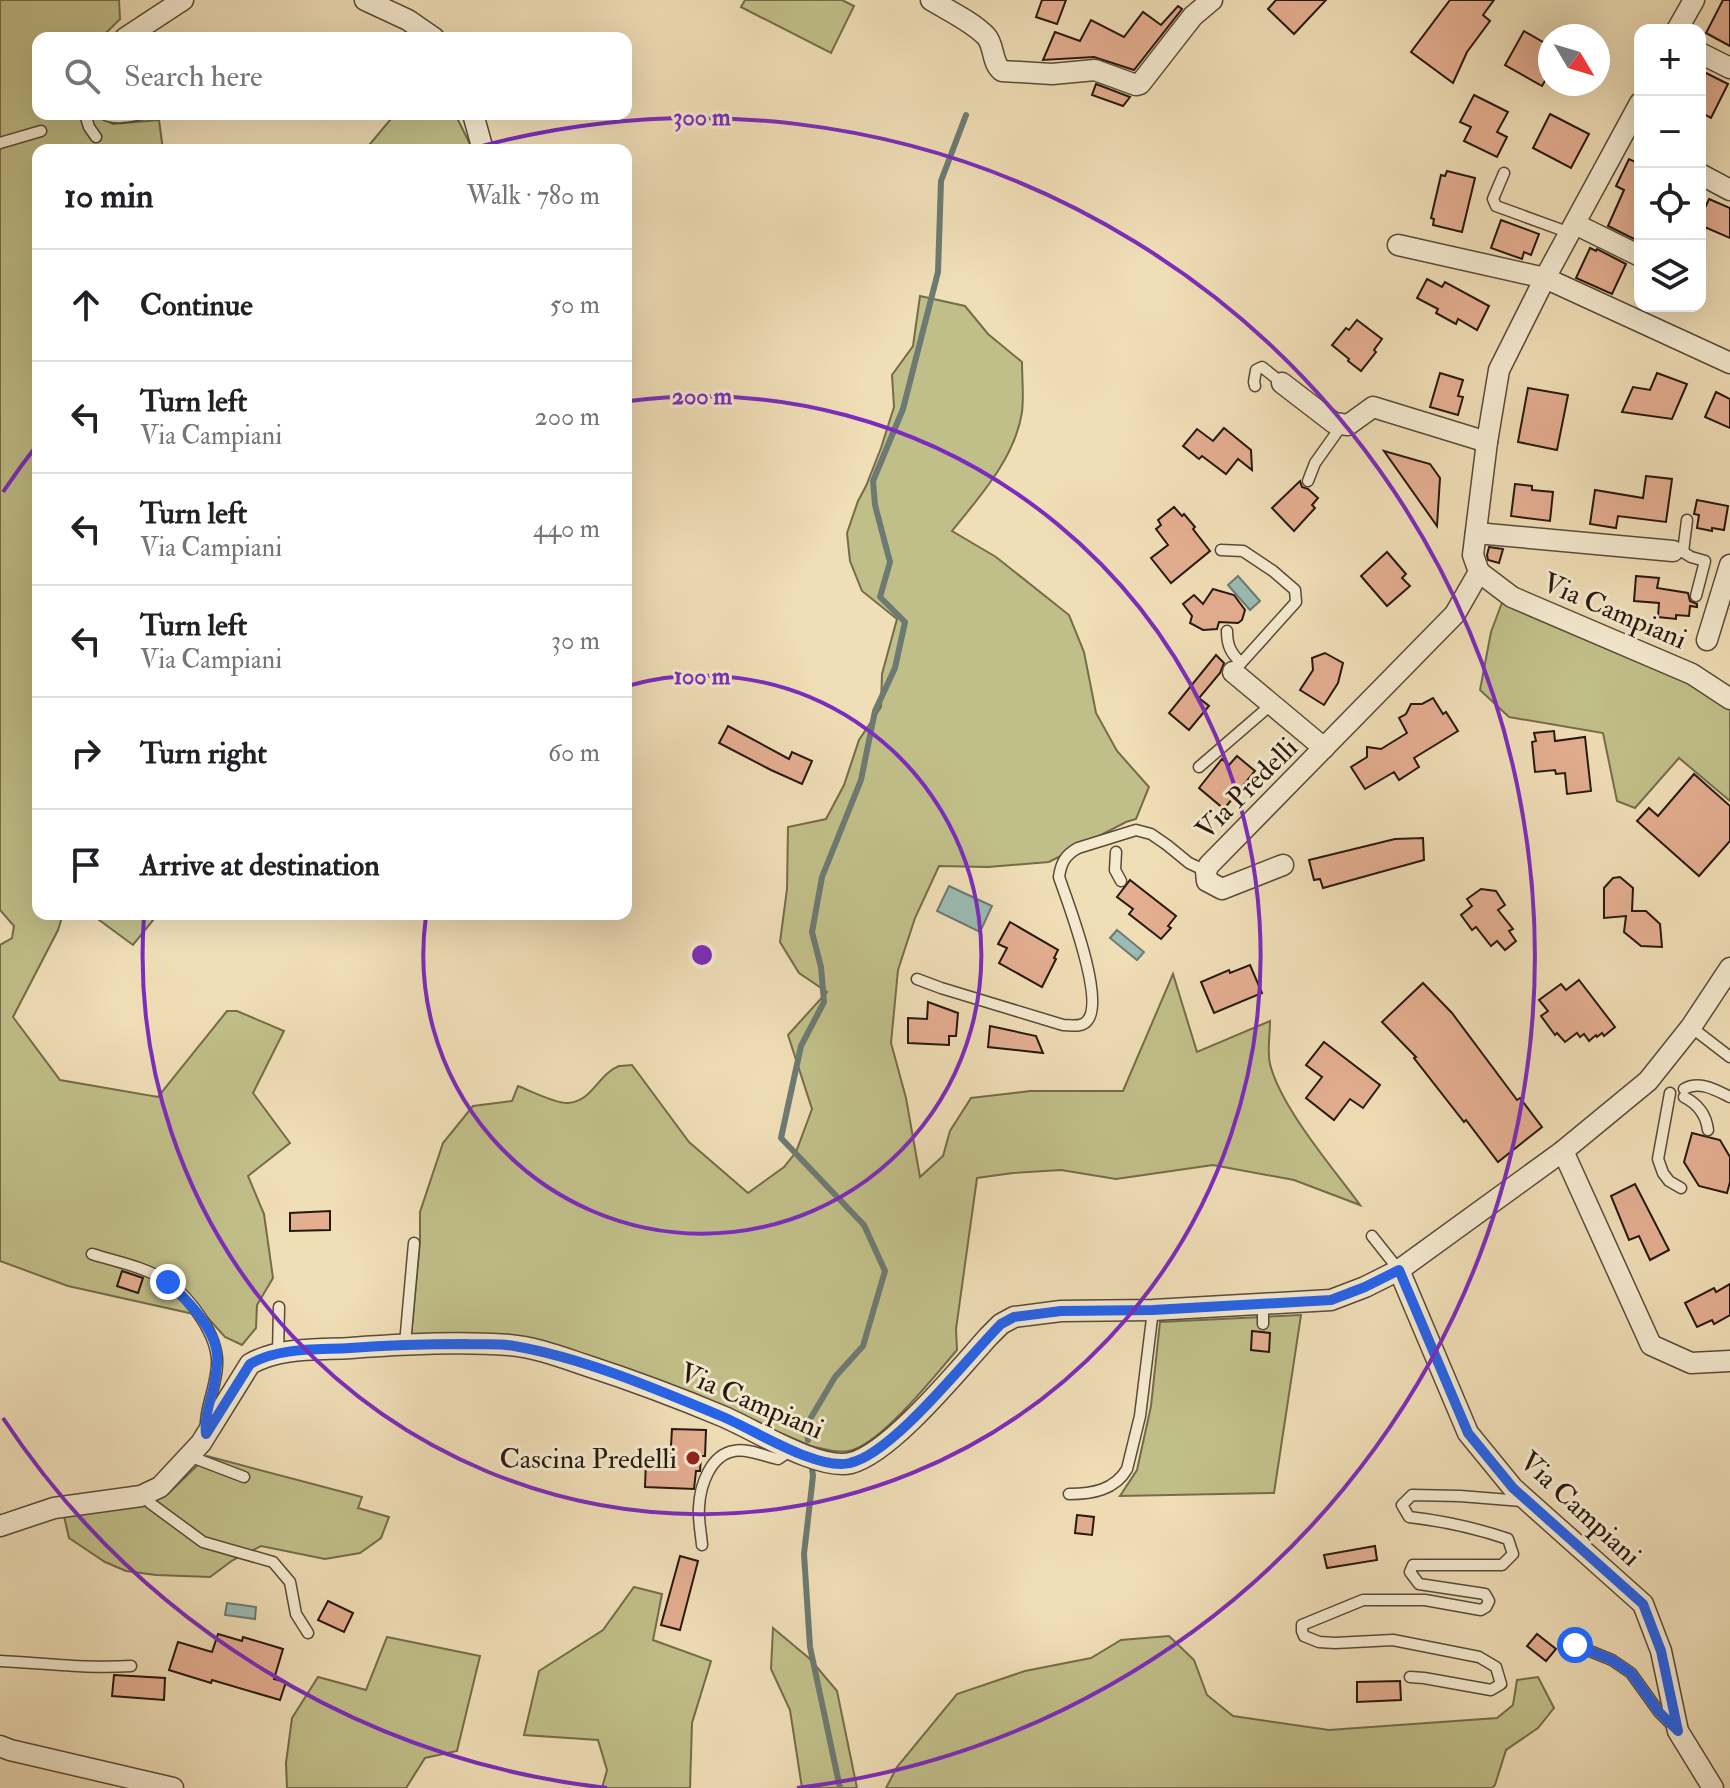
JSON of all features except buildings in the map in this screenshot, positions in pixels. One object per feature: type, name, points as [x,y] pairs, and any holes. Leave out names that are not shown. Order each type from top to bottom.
[{"type":"street","points":[[134,32],[183,0]]},
{"type":"street","points":[[365,0],[408,20],[425,32]]},
{"type":"street","points":[[931,0],[988,39],[996,66],[1002,71],[1052,74],[1095,70],[1136,85],[1140,84],[1193,16],[1212,0]]},
{"type":"street","points":[[1680,24],[1694,0]]},
{"type":"street","points":[[1706,56],[1730,68]]},
{"type":"street","points":[[475,120],[481,144]]},
{"type":"street","points":[[1479,572],[1473,555],[1499,370],[1573,229],[1632,139]]},
{"type":"street","points":[[1706,177],[1730,190]]},
{"type":"street","points":[[1573,229],[1634,254]]},
{"type":"street","points":[[1398,245],[1545,278],[1730,363]]},
{"type":"street","points":[[1282,383],[1334,423],[1348,425],[1373,407],[1487,442]]},
{"type":"street","points":[[1476,533],[1678,552]]},
{"type":"street","points":[[1707,640],[1730,565]]},
{"type":"street","name":"Via Campiani","points":[[1479,572],[1512,597],[1692,674],[1730,699]]},
{"type":"street","name":"Via Predelli","points":[[1283,865],[1222,889],[1207,881],[1209,865],[1455,614],[1479,572]]},
{"type":"street","name":"Via Predelli","points":[[1237,667],[1272,704],[1324,748]]},
{"type":"street","name":"Via Campiani","points":[[0,1526],[54,1508],[141,1496],[160,1487],[206,1434],[250,1364],[260,1358],[405,1344],[511,1345],[552,1354],[642,1384],[831,1464],[850,1463],[871,1455],[909,1423],[1001,1324],[1014,1317],[1061,1311],[1263,1314],[1331,1300],[1399,1270],[1563,1151],[1668,1090],[1691,1027],[1730,968]]},
{"type":"street","points":[[1563,1151],[1651,1345],[1691,1363],[1730,1361]]},
{"type":"street","name":"Via Campiani","points":[[1399,1270],[1468,1433],[1513,1488],[1643,1604],[1661,1651],[1678,1731],[1713,1788]]},
{"type":"street","points":[[0,1746],[173,1788]]},
{"type":"lane","points":[[87,120],[96,137]]},
{"type":"lane","points":[[0,143],[41,131]]},
{"type":"lane","points":[[1504,173],[1493,199],[1496,206],[1573,229]]},
{"type":"lane","points":[[1255,386],[1256,370],[1262,367],[1282,383]]},
{"type":"lane","points":[[1308,481],[1315,463],[1342,425]]},
{"type":"lane","points":[[1687,520],[1678,552],[1705,561],[1696,596]]},
{"type":"lane","points":[[1221,550],[1243,551],[1273,571],[1295,590],[1296,602],[1237,667],[1227,643],[1227,631]]},
{"type":"lane","points":[[1199,767],[1272,704]]},
{"type":"lane","points":[[917,979],[1063,1025],[1079,1026],[1087,1022],[1094,1008],[1087,961],[1059,877],[1061,863],[1078,848],[1117,844],[1136,830],[1151,834],[1189,863],[1206,871]]},
{"type":"lane","points":[[1117,844],[1115,870],[1121,881]]},
{"type":"lane","points":[[1691,1027],[1730,1057]]},
{"type":"lane","points":[[1668,1090],[1690,1085],[1705,1086],[1730,1097]]},
{"type":"lane","points":[[1668,1090],[1697,1106],[1705,1116],[1708,1130]]},
{"type":"lane","points":[[1668,1090],[1658,1159],[1669,1181],[1681,1188]]},
{"type":"lane","points":[[1372,1236],[1399,1270]]},
{"type":"lane","points":[[405,1344],[414,1243]]},
{"type":"lane","points":[[92,1254],[142,1269],[168,1282],[204,1324],[217,1350],[217,1367],[204,1419],[206,1434]]},
{"type":"lane","points":[[278,1354],[279,1307]]},
{"type":"lane","points":[[1069,1494],[1089,1494],[1109,1487],[1127,1469],[1140,1416],[1153,1310]]},
{"type":"lane","points":[[702,1545],[699,1505],[708,1471],[721,1456],[732,1451],[744,1451],[778,1459],[792,1449]]},
{"type":"lane","points":[[189,1456],[244,1477]]},
{"type":"lane","points":[[147,1493],[150,1503],[203,1542],[273,1562],[290,1582],[296,1614],[308,1633]]},
{"type":"lane","points":[[1410,1677],[1491,1690],[1501,1684],[1496,1667],[1479,1657],[1393,1640],[1319,1642],[1304,1636],[1302,1625],[1363,1600],[1425,1600],[1481,1610],[1489,1601],[1485,1594],[1419,1584],[1410,1572],[1413,1565],[1502,1565],[1513,1554],[1508,1539],[1485,1531],[1409,1517],[1402,1505],[1412,1495],[1528,1501]]},
{"type":"lane","points":[[1575,1645],[1612,1660],[1631,1673],[1659,1712],[1678,1731]]},
{"type":"lane","points":[[0,1661],[99,1668],[131,1666]]},
{"type":"shaded area","points":[[0,0],[119,0],[120,19],[107,32],[32,32],[32,120],[105,120],[113,124],[159,120],[162,144],[32,144],[32,920],[61,920],[13,1017],[60,1080],[158,1097],[227,1011],[237,1011],[284,1031],[253,1093],[290,1143],[248,1176],[264,1214],[273,1278],[257,1305],[256,1328],[242,1345],[225,1337],[207,1317],[68,1286],[0,1261],[0,945],[12,938],[14,926],[0,910]]},
{"type":"shaded area","points":[[745,0],[842,0],[854,6],[831,53],[741,7]]},
{"type":"shaded area","points":[[390,120],[458,120],[470,144],[370,144]]},
{"type":"shaded area","points":[[920,296],[965,306],[988,334],[1022,362],[1022,412],[1012,445],[995,476],[952,531],[996,557],[1069,615],[1084,652],[1096,713],[1117,751],[1149,787],[1136,819],[1049,862],[988,867],[939,866],[915,918],[898,970],[891,1043],[906,1098],[920,1177],[943,1156],[950,1131],[971,1098],[1030,1091],[1123,1091],[1173,974],[1197,1052],[1270,1021],[1269,1059],[1276,1081],[1296,1118],[1360,1205],[1294,1180],[1213,1165],[1116,1179],[1061,1170],[977,1178],[956,1329],[957,1350],[891,1424],[861,1446],[848,1451],[811,1446],[656,1380],[411,1337],[420,1212],[443,1143],[473,1106],[512,1101],[518,1086],[557,1101],[576,1101],[589,1093],[612,1070],[632,1065],[689,1142],[748,1193],[784,1167],[796,1152],[812,1109],[788,1035],[827,992],[799,973],[780,942],[787,889],[788,827],[826,819],[844,785],[859,740],[881,707],[882,674],[897,619],[862,591],[850,561],[847,533],[894,407],[892,375],[913,346]]},
{"type":"shaded area","points":[[1503,600],[1680,676],[1730,704],[1730,801],[1679,758],[1635,808],[1617,801],[1603,733],[1509,717],[1480,690],[1491,632]]},
{"type":"shaded area","points":[[99,920],[153,920],[133,945]]},
{"type":"shaded area","points":[[1301,1315],[1274,1493],[1120,1496],[1137,1470],[1151,1406],[1160,1322]]},
{"type":"shaded area","points":[[207,1456],[362,1497],[358,1508],[389,1517],[381,1538],[360,1553],[325,1559],[261,1546],[233,1560],[210,1577],[126,1571],[105,1562],[69,1538],[63,1512],[150,1503],[168,1494]]},
{"type":"shaded area","points":[[634,1587],[662,1594],[653,1640],[711,1661],[692,1723],[690,1788],[602,1788],[607,1770],[598,1740],[524,1735],[539,1671],[603,1630]]},
{"type":"shaded area","points":[[773,1628],[810,1659],[837,1691],[857,1788],[802,1788],[790,1710],[771,1669]]},
{"type":"shaded area","points":[[1169,1636],[1194,1660],[1207,1695],[1233,1716],[1329,1730],[1497,1718],[1513,1705],[1517,1680],[1538,1677],[1554,1708],[1538,1728],[1506,1750],[1492,1788],[886,1788],[897,1767],[957,1694],[1025,1671],[1091,1658],[1121,1640]]},
{"type":"shaded area","points":[[387,1637],[480,1656],[457,1751],[425,1758],[406,1788],[287,1788],[286,1763],[292,1718],[318,1677],[366,1690]]},
{"type":"water","points":[[1238,576],[1260,601],[1250,610],[1228,585]]},
{"type":"water","points":[[949,886],[992,906],[980,932],[937,911]]},
{"type":"water","points":[[1117,930],[1144,952],[1137,960],[1110,938]]},
{"type":"water","points":[[227,1603],[256,1607],[255,1619],[225,1615]]},
{"type":"waterway","points":[[808,1440],[806,1426],[835,1377],[863,1346],[885,1271],[864,1225],[781,1138],[801,1046],[824,1002],[821,967],[812,932],[822,877],[861,780],[875,711],[895,668],[905,622],[880,597],[890,562],[875,505],[873,481],[903,409],[938,272],[941,181],[966,115]]},
{"type":"waterway","points":[[812,1468],[804,1554],[810,1647],[840,1788]]},
{"type":"place","name":"Cascina Predelli","points":[[693,1458]]},
{"type":"route","points":[[168,1282],[204,1324],[217,1350],[217,1367],[204,1419],[206,1434],[250,1364],[260,1358],[284,1352],[410,1344],[511,1345],[552,1354],[642,1384],[831,1464],[850,1463],[871,1455],[909,1423],[1001,1324],[1014,1317],[1061,1311],[1153,1310],[1331,1300],[1399,1270],[1468,1433],[1513,1488],[1643,1604],[1661,1651],[1678,1731],[1659,1712],[1631,1673],[1612,1660],[1575,1645]]}]
